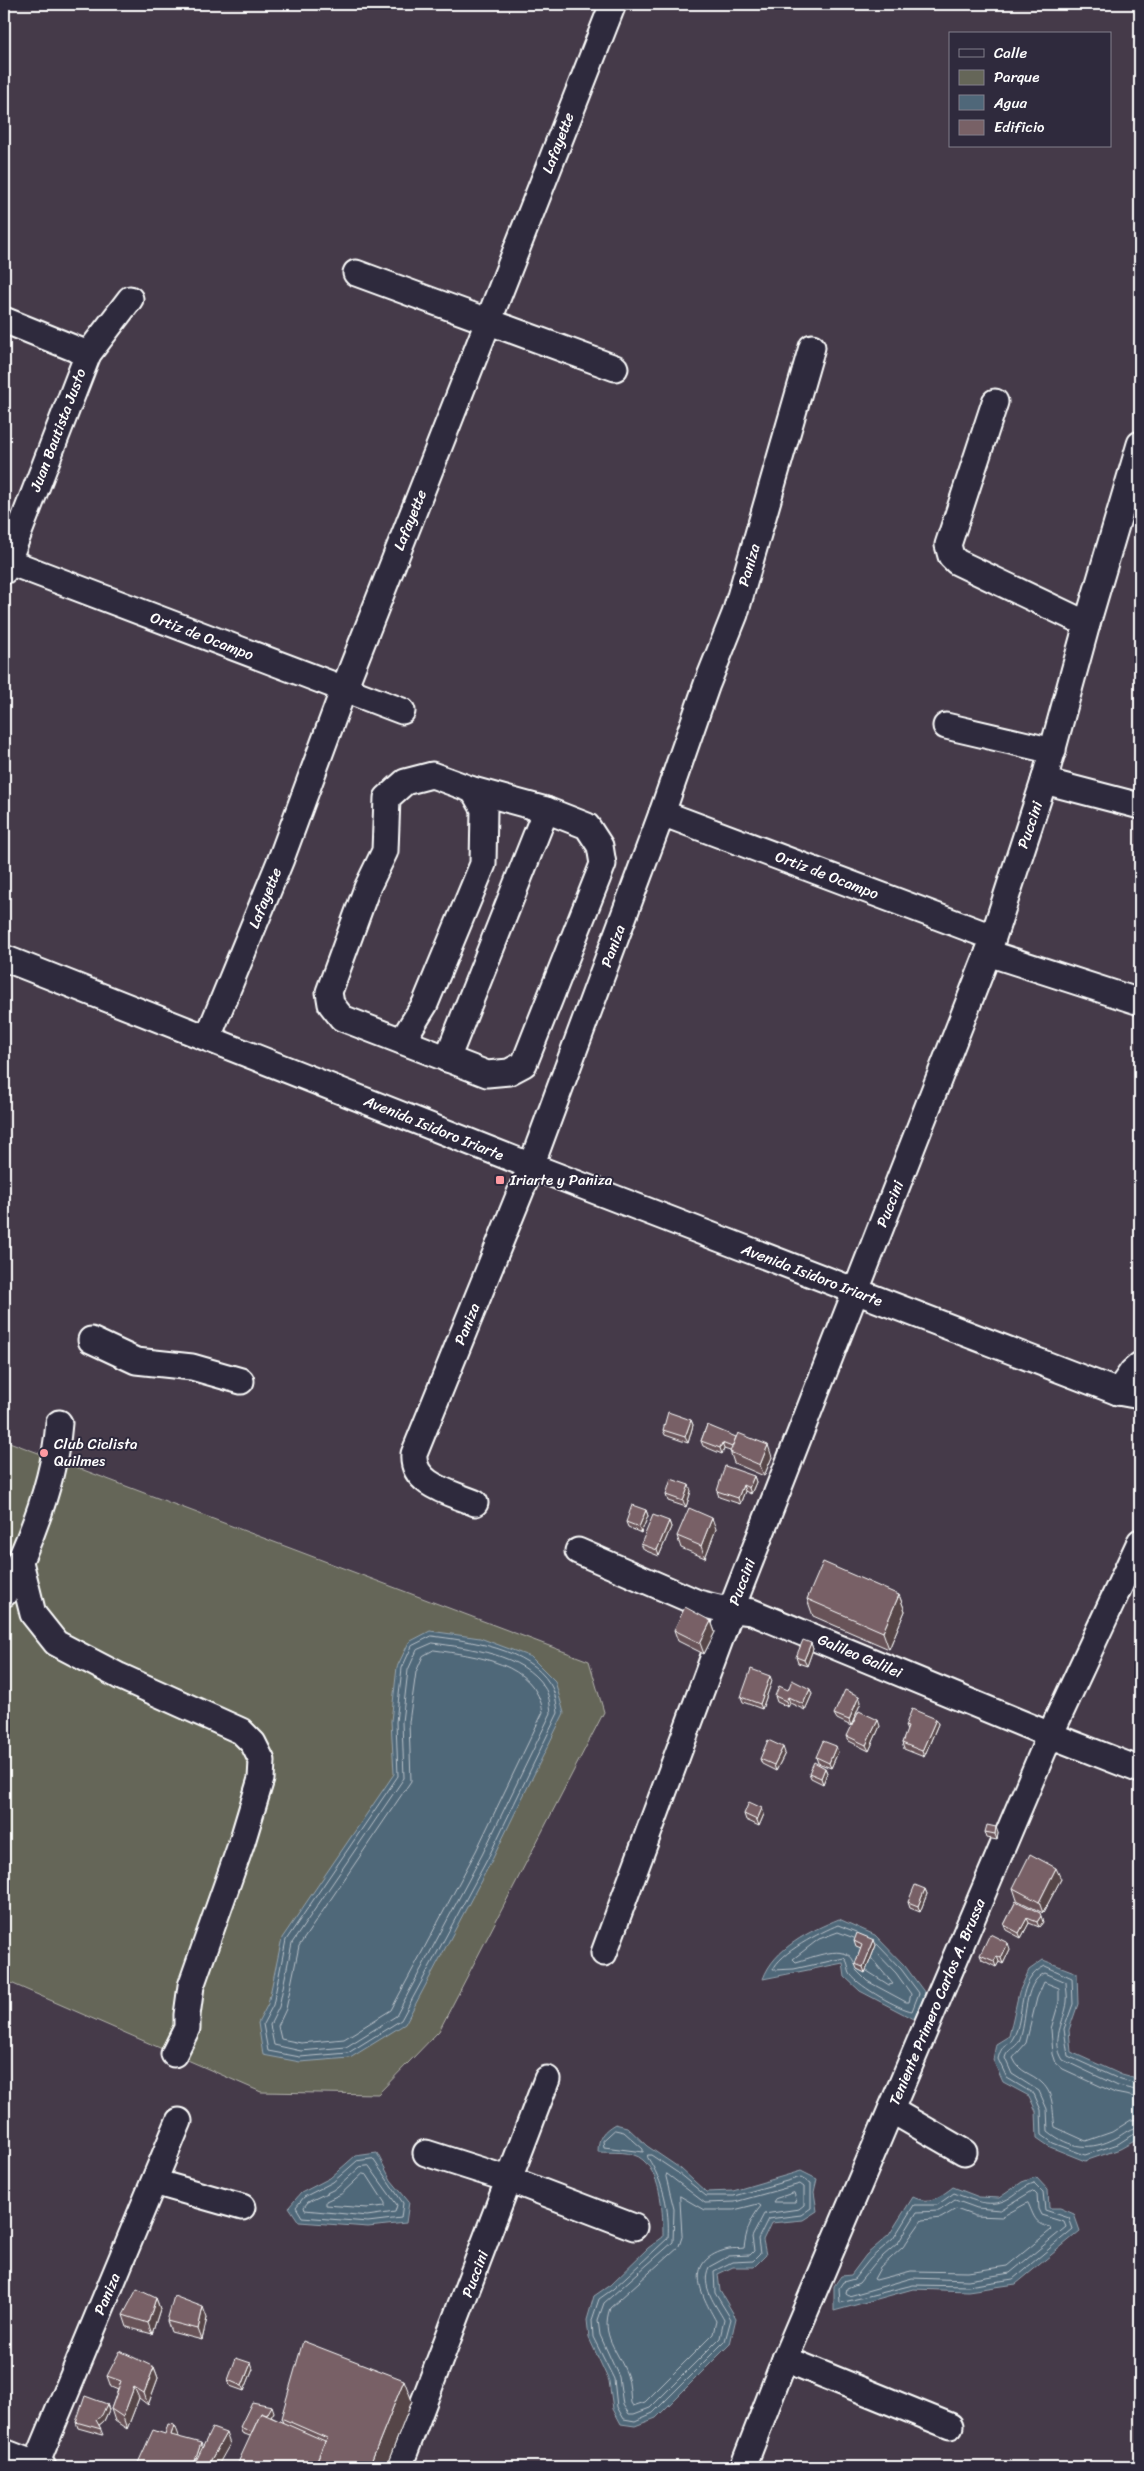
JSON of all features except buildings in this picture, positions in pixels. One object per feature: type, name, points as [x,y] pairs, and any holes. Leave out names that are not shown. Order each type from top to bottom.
[{"type":"street","name":"Lafayette","points":[[208,1037],[281,859],[343,690],[613,4]]},
{"type":"street","points":[[356,273],[615,368]]},
{"type":"street","name":"Juan Bautista Justo","points":[[5,564],[88,354],[130,299]]},
{"type":"street","points":[[4,320],[88,354]]},
{"type":"street","name":"Paniza","points":[[475,1503],[425,1481],[417,1473],[413,1462],[414,1454],[531,1166],[662,812],[707,684],[735,614],[812,347]]},
{"type":"street","points":[[995,402],[948,545],[951,556],[957,562],[1087,624]]},
{"type":"street","name":"Puccini","points":[[604,1953],[732,1610],[854,1292],[927,1112],[990,945],[1053,751],[1087,624],[1140,444]]},
{"type":"street","name":"Ortiz de Ocampo","points":[[5,564],[402,712]]},
{"type":"street","points":[[946,726],[1053,751]]},
{"type":"street","points":[[432,775],[474,790],[546,810],[587,826],[600,846],[604,864],[524,1064],[509,1072],[487,1074],[342,1018],[331,1004],[329,992],[366,888],[385,851],[387,798],[405,782],[432,775]]},
{"type":"street","points":[[1044,781],[1140,806]]},
{"type":"street","points":[[402,1041],[425,1004],[483,864],[484,809],[474,790]]},
{"type":"street","points":[[447,1059],[546,810]]},
{"type":"street","name":"Ortiz de Ocampo","points":[[662,812],[990,945],[1140,1002]]},
{"type":"street","name":"Avenida Isidoro Iriarte","points":[[4,958],[854,1292],[1129,1394],[1140,1413]]},
{"type":"street","points":[[91,1340],[136,1360],[192,1367],[241,1380]]},
{"type":"street","points":[[1129,1394],[1132,1372],[1140,1364]]},
{"type":"street","points":[[4,1594],[20,1562],[50,1476],[59,1423]]},
{"type":"street","name":"Teniente Primero Carlos A. Brussa","points":[[743,2467],[785,2359],[1050,1735],[1140,1542]]},
{"type":"street","name":"Galileo Galilei","points":[[578,1551],[698,1603],[752,1612],[1050,1735],[1140,1770]]},
{"type":"street","points":[[20,1562],[32,1614],[56,1643],[119,1676],[184,1703],[241,1730],[253,1743],[262,1761],[261,1779],[242,1842],[191,1986],[187,2028],[174,2054]]},
{"type":"street","name":"Puccini","points":[[399,2467],[511,2180],[547,2079]]},
{"type":"street","points":[[891,2110],[964,2152]]},
{"type":"street","name":"Paniza","points":[[38,2466],[179,2121]]},
{"type":"street","points":[[426,2153],[511,2180],[634,2227]]},
{"type":"street","points":[[154,2182],[242,2207]]},
{"type":"street","points":[[785,2359],[950,2426]]},
{"type":"street","points":[[4,2452],[38,2466]]},
{"type":"green space","points":[[4,1440],[589,1661],[604,1712],[439,2031],[378,2094],[261,2092],[4,1980]]},
{"type":"water","points":[[430,1631],[480,1638],[531,1657],[555,1681],[564,1713],[492,1860],[405,2024],[350,2058],[300,2062],[263,2055],[258,2023],[268,2004],[282,1938],[394,1774],[391,1721],[397,1667],[409,1642]]},
{"type":"water","points":[[839,1919],[875,1935],[905,1966],[925,1993],[915,2020],[860,1991],[845,1977],[843,1963],[763,1979],[775,1958],[794,1942],[816,1929]]},
{"type":"water","points":[[1043,1960],[1077,1973],[1078,2004],[1069,2030],[1071,2052],[1122,2075],[1140,2080],[1140,2138],[1120,2149],[1085,2161],[1050,2147],[1037,2138],[1036,2111],[1029,2096],[1003,2082],[993,2060],[996,2044],[1009,2036],[1019,1992],[1029,1970]]},
{"type":"water","points":[[615,2124],[627,2127],[647,2146],[681,2169],[706,2192],[733,2191],[801,2171],[817,2179],[814,2192],[817,2211],[803,2220],[771,2223],[763,2240],[766,2255],[754,2267],[733,2267],[718,2274],[720,2291],[736,2318],[730,2344],[656,2418],[635,2426],[621,2424],[613,2409],[609,2381],[589,2338],[587,2320],[594,2296],[610,2285],[648,2248],[663,2237],[663,2218],[658,2186],[649,2167],[643,2160],[627,2153],[598,2152],[602,2135]]},
{"type":"water","points":[[377,2153],[391,2180],[409,2202],[406,2223],[368,2227],[299,2222],[289,2207],[301,2193],[330,2178],[355,2156]]},
{"type":"water","points":[[1036,2177],[1048,2190],[1049,2208],[1060,2208],[1074,2214],[1080,2231],[1016,2284],[968,2291],[913,2289],[834,2311],[834,2286],[841,2276],[851,2275],[866,2255],[889,2235],[913,2197],[924,2200],[934,2199],[953,2187],[979,2197],[999,2198],[1022,2182]]},
{"type":"place","name":"Iriarte y Paniza","points":[[500,1180]]},
{"type":"place","name":"Club Ciclista Quilmes","points":[[44,1453]]}]
